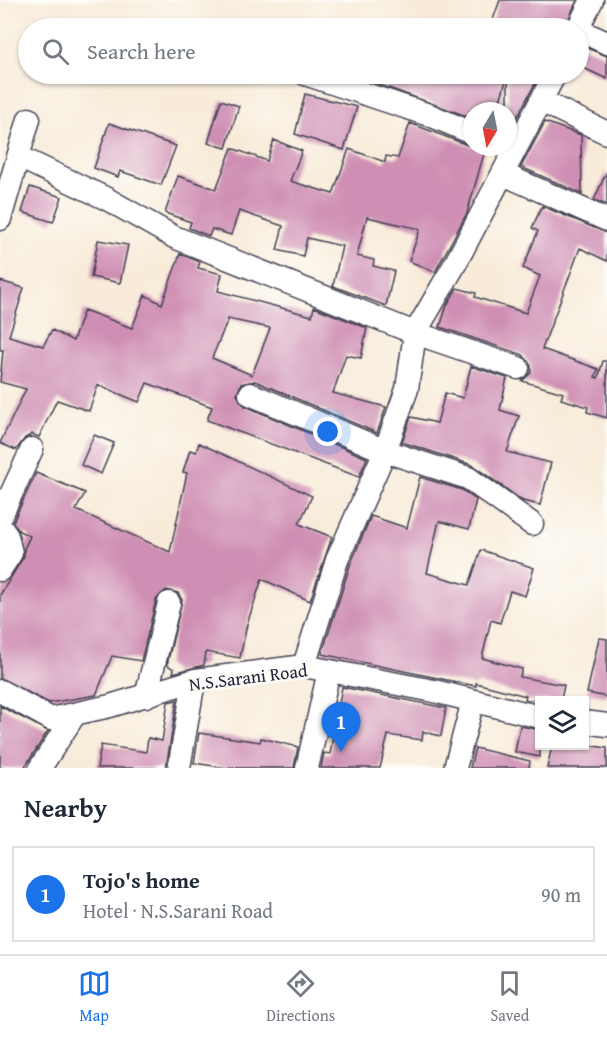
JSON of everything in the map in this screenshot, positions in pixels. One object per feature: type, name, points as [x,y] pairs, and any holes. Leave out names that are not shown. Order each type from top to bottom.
[{"type":"street","points":[[583,18],[592,0]]},
{"type":"street","points":[[589,34],[607,43]]},
{"type":"street","points":[[335,84],[432,116],[463,129]]},
{"type":"street","points":[[517,139],[550,84]]},
{"type":"street","points":[[541,101],[607,133]]},
{"type":"street","points":[[0,219],[29,119]]},
{"type":"street","points":[[304,666],[337,560],[385,451],[407,389],[415,333],[503,174],[509,156]]},
{"type":"street","points":[[19,157],[107,199],[174,237],[415,333],[518,368]]},
{"type":"street","points":[[503,174],[607,220]]},
{"type":"street","points":[[250,394],[385,451],[468,478],[532,524]]},
{"type":"street","points":[[0,518],[32,449]]},
{"type":"street","points":[[0,526],[7,536],[11,553],[0,570]]},
{"type":"street","points":[[146,696],[169,603]]},
{"type":"street","name":"N.S.Sarani Road","points":[[0,691],[51,719],[146,696],[194,681],[304,666],[535,716]]},
{"type":"street","points":[[308,768],[329,671]]},
{"type":"street","points":[[179,768],[194,681]]},
{"type":"street","points":[[455,768],[473,701]]},
{"type":"street","points":[[40,768],[75,714]]},
{"type":"street","points":[[589,723],[607,725]]},
{"type":"building","points":[[500,0],[577,0],[569,18],[494,18]]},
{"type":"building","points":[[589,49],[607,56],[607,79],[589,71]]},
{"type":"building","points":[[378,84],[505,84],[500,102],[463,102],[463,115]]},
{"type":"building","points":[[508,84],[535,84],[517,117],[517,102],[508,102]]},
{"type":"building","points":[[305,94],[357,107],[344,150],[295,134]]},
{"type":"building","points":[[221,100],[239,106],[226,148],[208,143]]},
{"type":"building","points":[[545,122],[581,135],[582,194],[521,167]]},
{"type":"building","points":[[109,123],[176,146],[161,185],[120,171],[118,177],[94,168]]},
{"type":"building","points":[[410,123],[463,143],[463,156],[483,156],[467,213],[435,272],[409,261],[420,229],[367,217],[357,256],[374,260],[373,266],[394,271],[386,306],[333,286],[342,246],[307,238],[303,256],[277,250],[283,226],[239,211],[231,235],[212,229],[209,236],[189,228],[191,222],[165,213],[178,176],[216,189],[232,148],[267,161],[274,140],[302,151],[290,181],[333,194],[349,149],[385,162],[386,156],[398,158]]},
{"type":"building","points":[[607,171],[607,205],[594,200]]},
{"type":"building","points":[[30,187],[62,197],[53,222],[22,212]]},
{"type":"building","points":[[542,206],[607,233],[607,261],[580,248],[542,349],[598,369],[595,377],[598,378],[603,361],[607,361],[607,418],[587,412],[588,407],[561,399],[563,393],[522,381],[531,373],[531,366],[523,355],[440,327],[447,305],[457,288],[476,293],[475,297],[526,313],[540,276],[523,268],[538,231],[532,228]]},
{"type":"building","points":[[98,240],[128,245],[120,283],[91,277]]},
{"type":"building","points":[[180,254],[200,262],[198,268],[222,274],[218,291],[312,316],[314,307],[367,328],[361,358],[346,355],[333,393],[386,407],[377,433],[255,381],[241,384],[237,395],[245,406],[367,458],[359,477],[207,420],[212,407],[147,383],[139,402],[98,385],[89,411],[57,400],[39,437],[32,434],[25,438],[16,450],[0,443],[26,389],[0,382],[3,350],[0,350],[0,281],[24,288],[9,336],[43,346],[52,330],[73,341],[84,310],[132,328],[145,295],[162,304]],"holes":[[[228,319],[270,328],[252,375],[212,358]]]},
{"type":"building","points":[[471,366],[507,378],[500,410],[519,416],[507,452],[551,463],[540,505],[523,501],[472,465],[402,442],[411,417],[437,423],[445,393],[463,398]]},
{"type":"building","points":[[94,435],[114,443],[101,474],[81,465]]},
{"type":"building","points":[[199,443],[312,496],[299,524],[332,537],[310,601],[262,579],[247,624],[240,658],[206,652],[204,665],[173,673],[174,669],[167,665],[182,600],[178,593],[166,590],[156,600],[141,661],[112,656],[96,695],[49,703],[0,678],[0,595],[24,556],[24,549],[30,536],[19,531],[13,522],[36,473],[85,493],[76,510],[170,552],[187,473],[183,472],[190,450],[196,452]]},
{"type":"building","points":[[420,477],[462,490],[476,500],[469,529],[439,521],[427,573],[469,585],[481,550],[534,568],[525,596],[510,591],[500,623],[491,620],[482,658],[522,669],[520,677],[564,685],[562,696],[535,696],[535,700],[525,700],[526,696],[476,683],[476,686],[322,654],[350,565],[371,516],[407,528]]},
{"type":"building","points":[[599,638],[607,639],[607,697],[587,693]]},
{"type":"building","points":[[342,687],[446,708],[441,736],[423,732],[422,740],[388,735],[380,768],[321,768],[324,753],[330,754]]},
{"type":"building","points":[[177,700],[166,768],[97,768],[101,745],[146,752],[148,738],[162,741],[168,702]]},
{"type":"building","points":[[0,706],[48,731],[24,768],[0,768]]},
{"type":"building","points":[[520,726],[535,729],[535,750],[540,750],[540,757],[515,752]]},
{"type":"building","points":[[199,733],[260,742],[261,738],[298,747],[294,768],[228,768],[194,763]]},
{"type":"building","points":[[589,746],[607,748],[607,768],[547,768],[551,750],[589,750]]},
{"type":"building","points":[[475,748],[530,761],[529,768],[470,768]]},
{"type":"place","name":"Tojo's home","points":[[341,752]]}]
